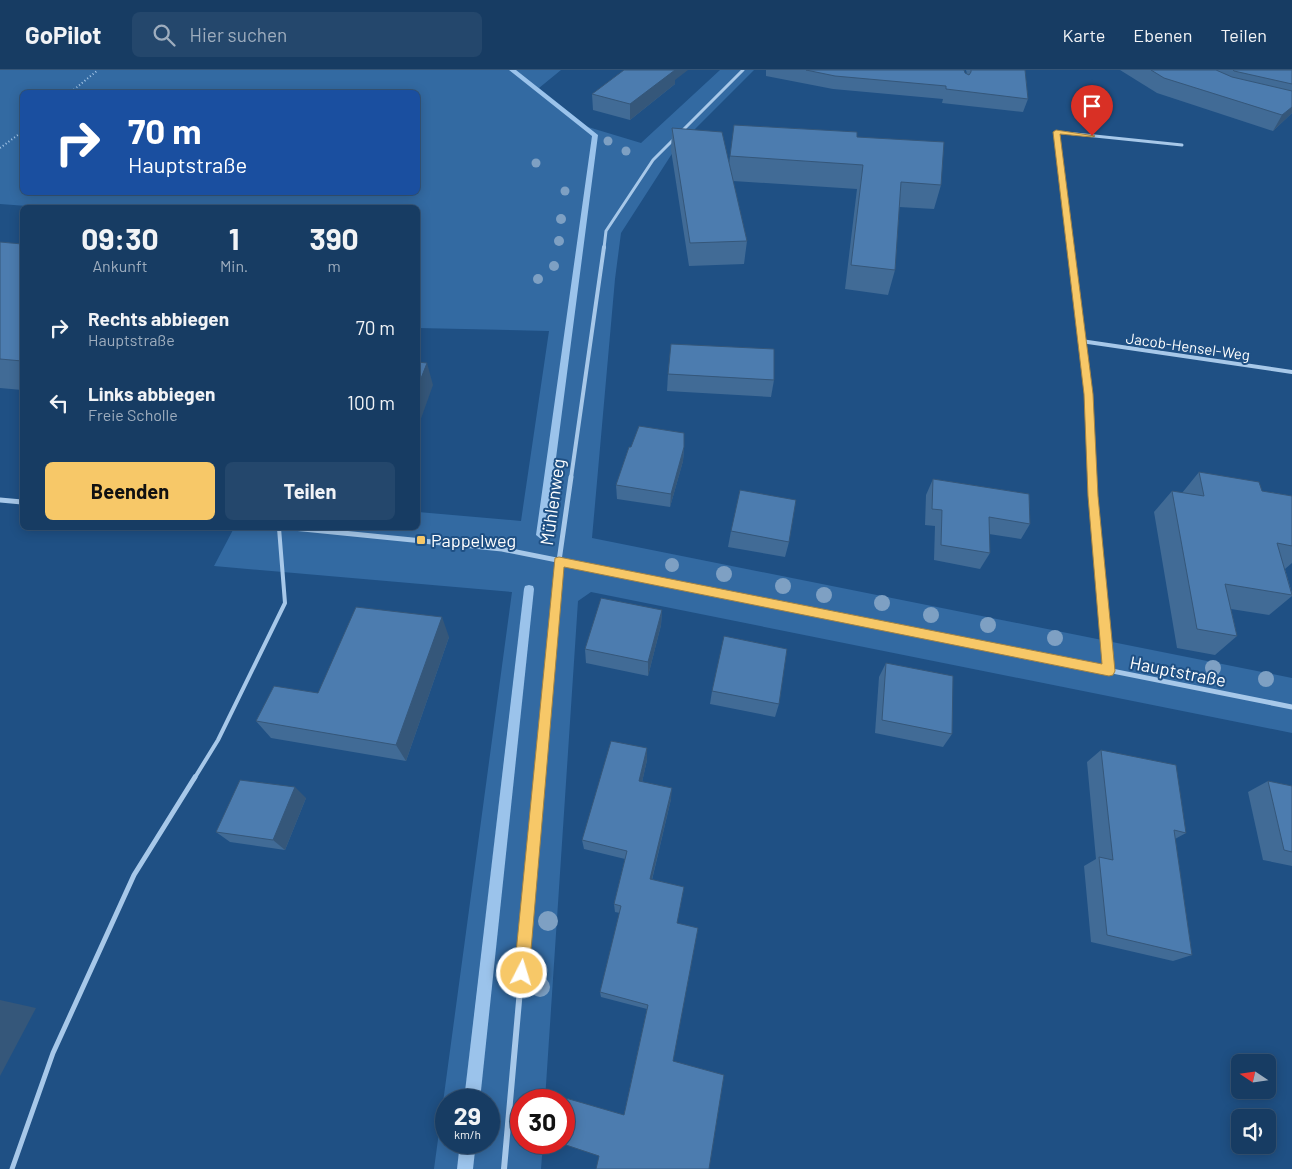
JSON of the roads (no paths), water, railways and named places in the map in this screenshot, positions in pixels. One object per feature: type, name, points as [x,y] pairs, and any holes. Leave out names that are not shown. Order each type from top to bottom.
[{"type":"street","name":"Mühlenweg","points":[[504,1169],[559,561],[606,231],[653,160],[743,70]]},
{"type":"street","points":[[1109,671],[1093,496],[1089,394],[1056,132],[1182,145]]},
{"type":"street","name":"Jacob-Hensel-Weg","points":[[1081,341],[1292,372]]},
{"type":"street","points":[[0,500],[20,502]]},
{"type":"street","points":[[313,530],[502,549],[559,561]]},
{"type":"street","name":"Hauptstraße","points":[[559,561],[1292,707]]},
{"type":"lane","points":[[12,1169],[53,1053],[134,875],[218,740],[285,603],[278,530]]},
{"type":"waterway","points":[[512,70],[595,135],[541,535]]},
{"type":"waterway","points":[[473,1089],[529,589]]},
{"type":"waterway","points":[[465,1169],[467,1154]]},
{"type":"place","name":"Pappelweg","points":[[421,540]]}]
